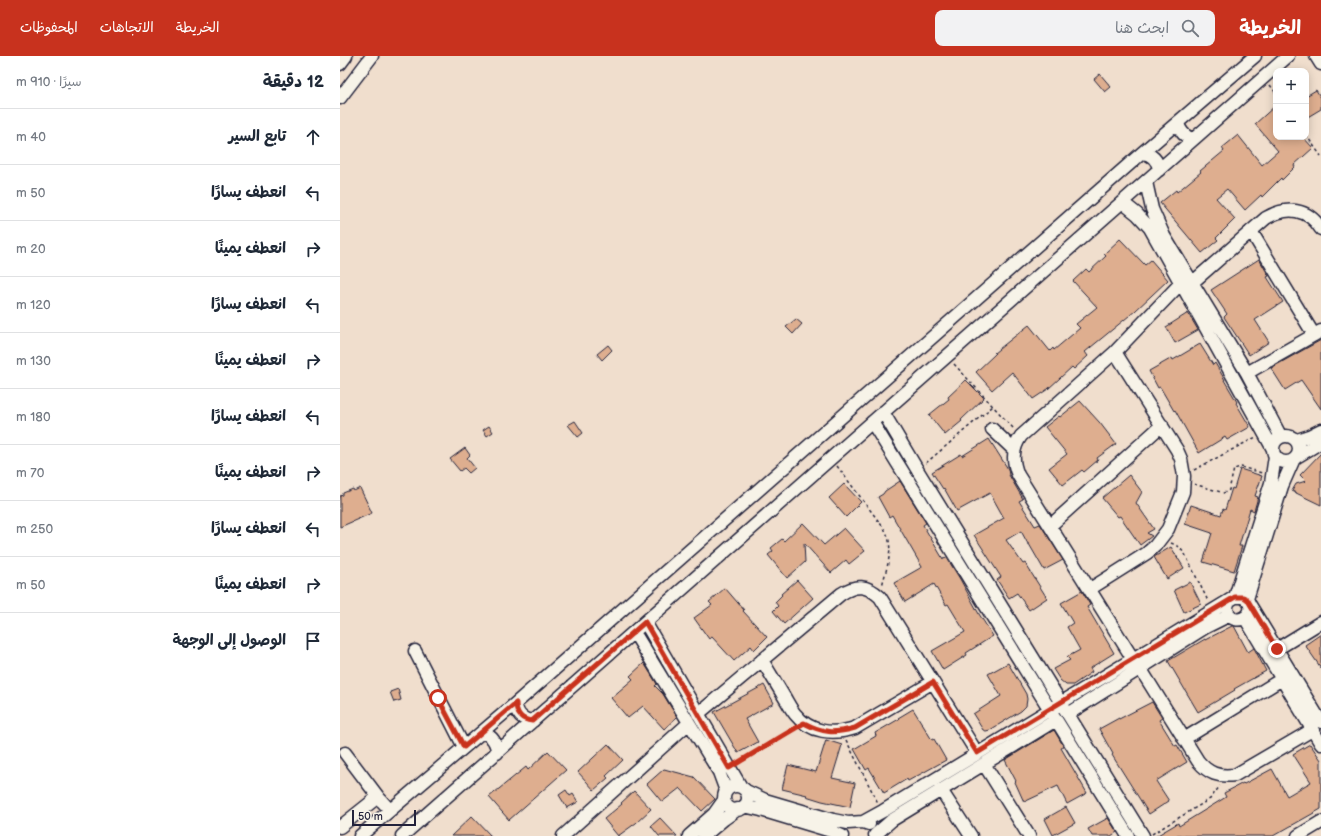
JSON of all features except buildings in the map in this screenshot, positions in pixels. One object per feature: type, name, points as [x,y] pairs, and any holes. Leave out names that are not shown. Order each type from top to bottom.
[{"type":"street","points":[[340,64],[346,56]]},
{"type":"street","points":[[340,98],[372,56]]},
{"type":"street","points":[[360,836],[516,703],[1142,153],[1255,56]]},
{"type":"street","points":[[402,836],[1288,56]]},
{"type":"street","points":[[1316,56],[1321,64]]},
{"type":"street","points":[[1178,123],[1183,134],[1193,139]]},
{"type":"street","points":[[1142,153],[1154,158],[1159,170]]},
{"type":"street","points":[[1146,182],[1152,209],[1159,226],[1187,282],[1221,343],[1263,433],[1278,460],[1285,463],[1296,458],[1321,442]]},
{"type":"street","points":[[1122,202],[1137,214],[1150,228],[1187,282]]},
{"type":"street","points":[[1317,726],[1235,775],[1225,776],[1214,774],[1205,769],[1184,739],[1018,475],[1015,467],[1014,450],[1021,436],[1114,352],[1187,282],[1266,218],[1284,210],[1294,210],[1304,213],[1312,218],[1321,229]]},
{"type":"street","points":[[1247,373],[1317,333],[1251,231]]},
{"type":"street","points":[[1221,343],[1247,373],[1281,437]]},
{"type":"street","points":[[1090,589],[1147,553],[1162,538],[1172,520],[1183,492],[1184,479],[1181,459],[1177,450],[1114,352]]},
{"type":"street","points":[[883,412],[1143,836]]},
{"type":"street","points":[[872,422],[1128,836]]},
{"type":"street","points":[[1050,526],[1162,425]]},
{"type":"street","points":[[992,429],[1014,450]]},
{"type":"street","points":[[1296,440],[1321,430]]},
{"type":"street","points":[[1291,436],[1296,440],[1300,448],[1282,486],[1249,602],[1250,612],[1245,618],[1239,620],[1232,618],[1227,608],[1232,599],[1272,477],[1275,442],[1281,437],[1291,436]]},
{"type":"street","points":[[939,531],[951,524]]},
{"type":"street","points":[[698,714],[848,589],[857,587],[866,588],[874,591],[880,597],[977,753]]},
{"type":"street","points":[[980,596],[991,589]]},
{"type":"street","points":[[1068,714],[1136,663],[1213,611],[1232,599],[1243,597],[1249,602],[1277,649],[1317,726],[1321,744]]},
{"type":"street","points":[[848,836],[850,829],[859,822],[882,811],[1061,702],[1230,615]]},
{"type":"street","points":[[1245,618],[1282,679],[1317,726]]},
{"type":"street","points":[[645,622],[729,768],[744,789],[748,799],[741,808],[724,819],[704,836]]},
{"type":"street","points":[[1277,649],[1321,622]]},
{"type":"street","points":[[634,632],[719,772],[727,806],[731,808],[761,810],[831,831],[842,836]]},
{"type":"street","points":[[415,651],[464,747]]},
{"type":"street","points":[[762,660],[795,714],[804,723],[816,729],[829,732],[842,732],[855,728],[933,682]]},
{"type":"street","points":[[1184,739],[1282,679]]},
{"type":"street","points":[[516,703],[516,708],[520,716],[528,721],[532,721]]},
{"type":"street","points":[[689,836],[714,814],[728,788],[735,786],[765,800],[833,820],[859,822],[870,825],[874,836],[892,820],[1056,720]]},
{"type":"street","points":[[563,836],[689,723]]},
{"type":"street","points":[[482,732],[490,736],[496,743],[497,753]]},
{"type":"street","points":[[345,753],[390,810]]},
{"type":"street","points":[[984,764],[1029,836]]},
{"type":"street","points":[[1103,795],[1114,788]]},
{"type":"street","points":[[941,790],[971,836]]},
{"type":"street","points":[[340,827],[374,800],[379,798]]},
{"type":"street","points":[[1298,836],[1321,822]]},
{"type":"path","points":[[1309,139],[1321,156]]},
{"type":"path","points":[[947,356],[1021,436]]},
{"type":"path","points":[[918,470],[993,406]]},
{"type":"path","points":[[1184,479],[1263,433]]},
{"type":"path","points":[[831,459],[884,527],[889,537],[890,548],[880,597]]},
{"type":"path","points":[[1184,479],[1224,493],[1229,490],[1234,469],[1237,467],[1272,477]]},
{"type":"path","points":[[1162,538],[1178,546],[1184,554],[1213,611]]},
{"type":"path","points":[[729,768],[804,723]]},
{"type":"path","points":[[842,732],[882,811]]},
{"type":"path","points":[[1149,836],[1210,799],[1225,776]]},
{"type":"route","points":[[438,698],[464,747],[516,703],[517,712],[520,716],[523,719],[532,721],[645,622],[729,768],[804,723],[816,729],[829,732],[842,732],[855,728],[933,682],[977,753],[1229,601],[1231,598],[1239,596],[1247,599],[1277,649]]}]
